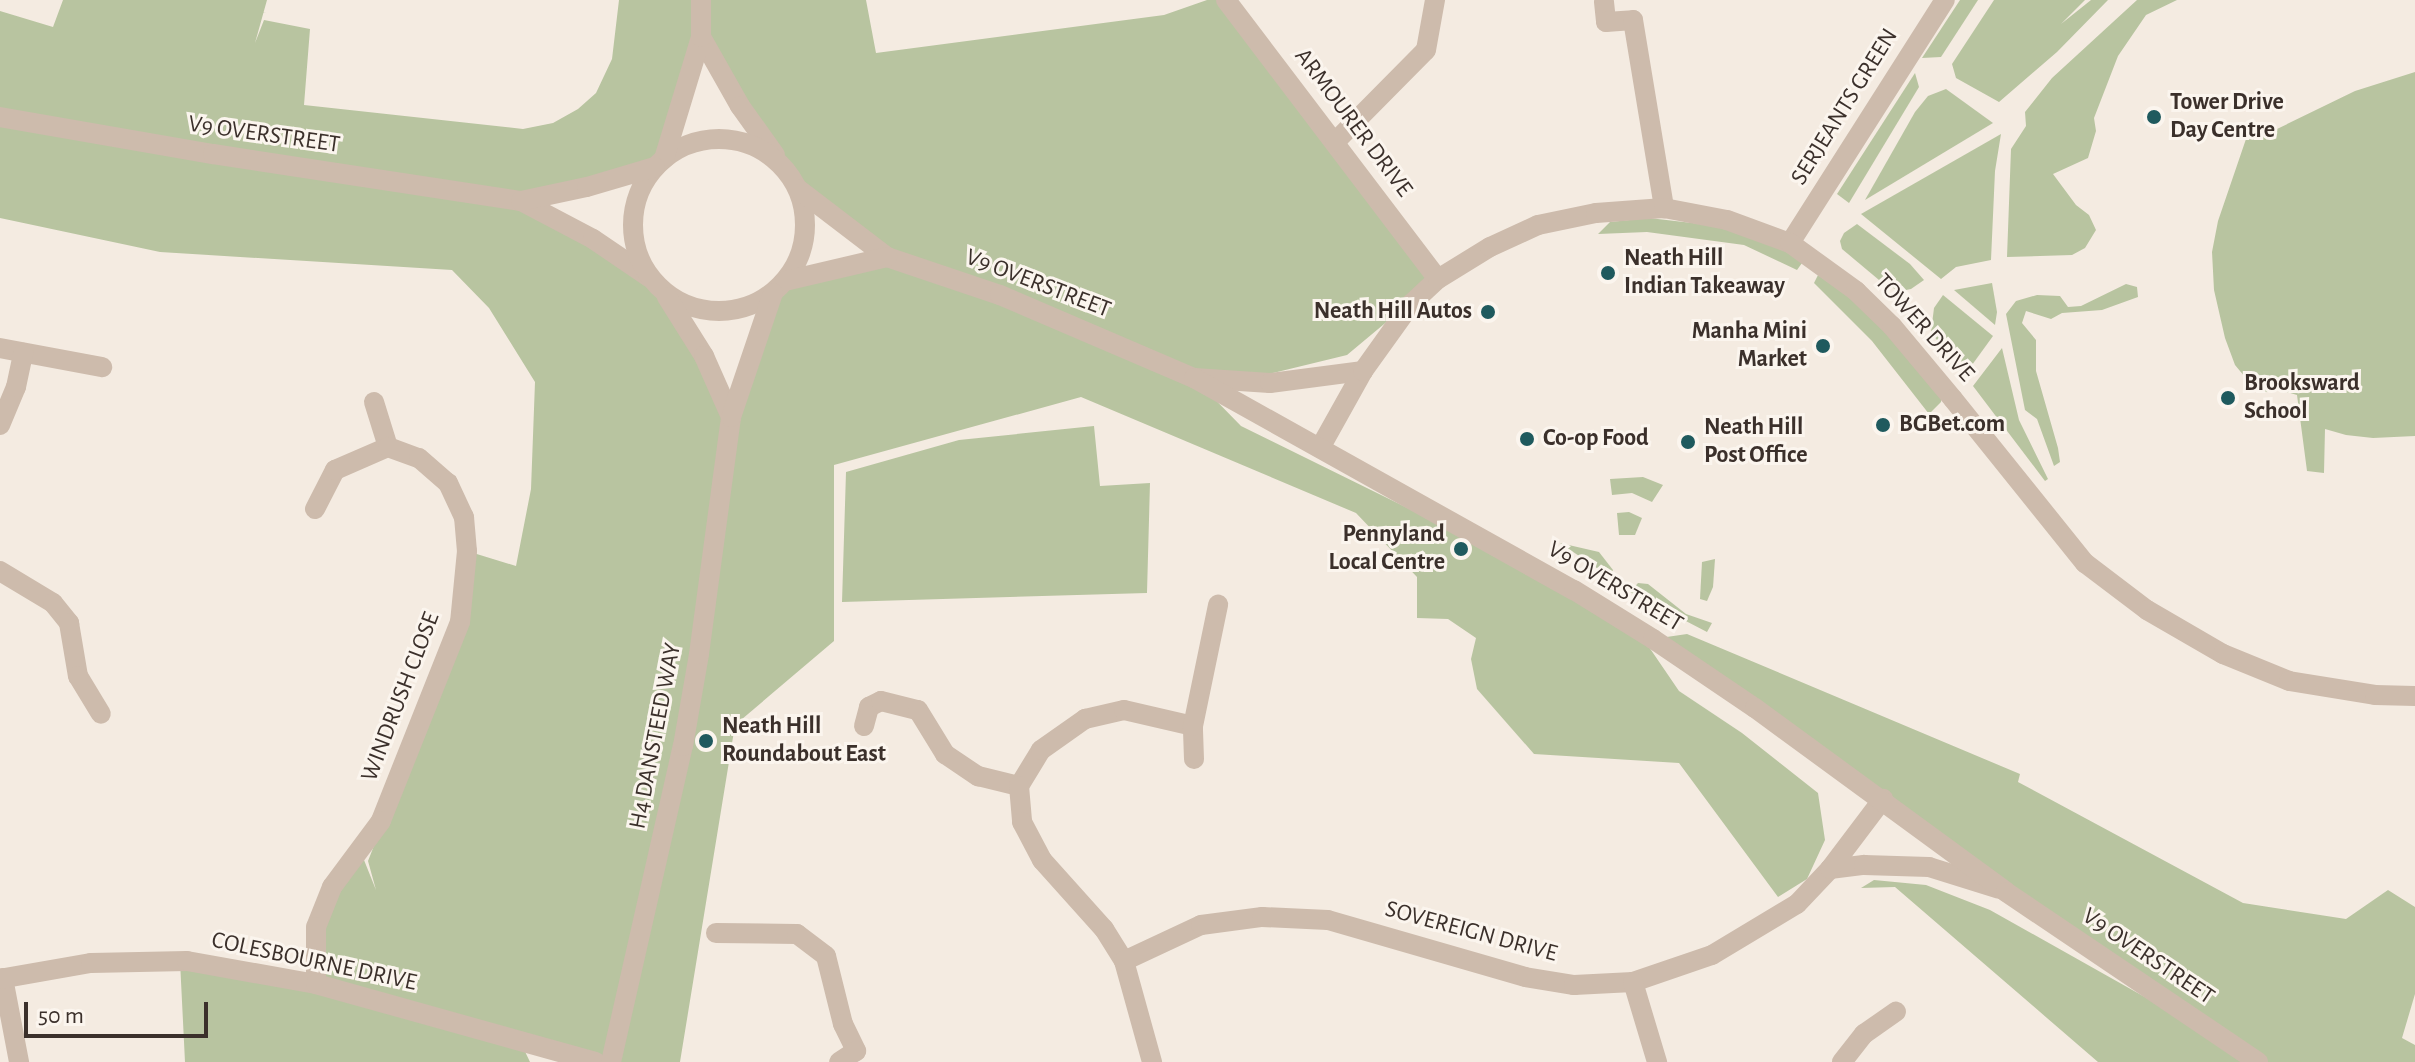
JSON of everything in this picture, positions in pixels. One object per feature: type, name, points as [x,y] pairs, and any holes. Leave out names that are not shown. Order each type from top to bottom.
[{"type":"street","points":[[701,0],[701,37],[659,163],[639,192],[632,221],[635,250],[649,277],[665,294],[704,356],[731,417]]},
{"type":"street","name":"ARMOURER DRIVE","points":[[1226,0],[1438,279]]},
{"type":"street","points":[[1335,142],[1426,50],[1435,0]]},
{"type":"street","name":"SERJEANTS GREEN","points":[[1790,243],[1945,0]]},
{"type":"street","points":[[1604,2],[1606,22],[1633,20],[1664,208]]},
{"type":"street","points":[[701,37],[740,106],[798,189],[805,212],[805,237],[798,260],[779,287]]},
{"type":"street","name":"V9 OVERSTREET","points":[[0,117],[213,154],[521,201],[593,239],[649,277]]},
{"type":"street","points":[[659,163],[686,145],[712,139],[739,141],[764,150],[785,168]]},
{"type":"street","name":"V9 OVERSTREET","points":[[521,201],[587,187],[659,163]]},
{"type":"street","name":"V9 OVERSTREET","points":[[798,189],[887,257],[1000,295],[1194,378],[1574,590],[1636,628],[1883,799],[2006,892],[2258,1062]]},
{"type":"street","name":"TOWER DRIVE","points":[[1320,448],[1363,371],[1411,304],[1438,279],[1490,247],[1538,225],[1596,213],[1664,208],[1727,220],[1790,243],[1856,291],[1892,326],[2085,563],[2147,610],[2223,654],[2289,681],[2375,695],[2415,696]]},
{"type":"street","points":[[665,294],[690,308],[719,312],[747,307],[779,287],[887,257]]},
{"type":"street","name":"H4 DANSTEED WAY","points":[[611,1062],[683,746],[699,654],[731,417],[779,287]]},
{"type":"street","points":[[0,348],[102,367]]},
{"type":"street","points":[[0,425],[16,387],[23,353]]},
{"type":"street","points":[[1194,378],[1270,383],[1363,371]]},
{"type":"street","points":[[315,509],[335,470],[388,447],[374,402]]},
{"type":"street","name":"WINDRUSH CLOSE","points":[[316,984],[316,927],[332,887],[381,821],[460,622],[467,551],[464,517],[448,483],[419,458],[388,447]]},
{"type":"street","points":[[0,571],[53,603],[69,623],[78,676],[101,714]]},
{"type":"street","points":[[1194,759],[1193,726],[1218,605]]},
{"type":"street","points":[[864,726],[869,707],[881,701],[918,710],[945,754],[978,776],[1019,786]]},
{"type":"street","points":[[1152,1062],[1124,961],[1104,929],[1042,860],[1022,822],[1019,786],[1041,750],[1085,719],[1124,710],[1193,726]]},
{"type":"street","name":"SOVEREIGN DRIVE","points":[[1124,961],[1201,925],[1262,917],[1289,918],[1328,920],[1525,977],[1574,985],[1633,982],[1712,955],[1797,904],[1830,869],[1883,799]]},
{"type":"street","points":[[1830,869],[1864,865],[1929,867],[2006,892]]},
{"type":"street","points":[[716,933],[797,934],[826,956],[854,1058]]},
{"type":"street","name":"COLESBOURNE DRIVE","points":[[2,979],[91,963],[187,961],[316,984],[519,1038],[595,1062]]},
{"type":"street","points":[[2,979],[19,1062]]},
{"type":"street","points":[[1633,982],[1657,1062]]},
{"type":"street","points":[[1842,1062],[1864,1034],[1896,1012]]},
{"type":"street","points":[[519,1038],[530,1062]]},
{"type":"green space","points":[[63,0],[267,0],[255,43],[264,20],[310,29],[304,105],[523,129],[553,123],[578,109],[596,93],[612,59],[619,0],[866,0],[876,53],[1164,15],[1207,0],[1226,0],[1438,279],[1347,355],[1273,373],[1195,379],[1241,426],[1574,590],[1636,628],[1679,691],[1742,733],[1818,793],[1825,840],[1807,879],[1778,897],[1679,763],[1534,754],[1477,689],[1471,659],[1476,638],[1448,619],[1417,618],[1417,577],[1356,513],[1081,397],[834,465],[834,641],[735,725],[680,1062],[595,1062],[519,1039],[530,1062],[185,1062],[180,961],[315,984],[332,887],[364,860],[376,890],[368,861],[450,652],[467,551],[516,566],[531,489],[535,382],[489,308],[452,270],[160,252],[0,218],[0,11],[53,27]],"holes":[[[701,38],[740,106],[798,189],[886,257],[773,293],[730,416],[665,294],[649,277],[523,200],[664,159]]]},
{"type":"green space","points":[[1960,0],[1978,0],[1941,57],[1922,58]]},
{"type":"green space","points":[[1994,0],[2085,0],[2061,24],[2091,0],[2108,0],[2057,52],[1999,102],[1956,78],[1952,64]]},
{"type":"green space","points":[[2137,0],[2177,0],[2146,15],[2118,56],[2094,118],[2096,131],[2088,158],[2053,174],[2076,205],[2089,215],[2096,230],[2085,248],[2072,255],[2007,257],[2011,149],[2026,126],[2025,112],[2052,78]]},
{"type":"green space","points":[[2415,72],[2415,436],[2373,438],[2325,429],[2324,473],[2307,471],[2297,395],[2277,389],[2265,392],[2250,383],[2235,365],[2225,338],[2214,290],[2212,252],[2218,221],[2246,139],[2277,129],[2355,91]]},
{"type":"green space","points":[[1915,73],[1919,87],[1849,203],[1837,194]]},
{"type":"green space","points":[[1946,89],[1993,123],[1865,200],[1915,112],[1928,96]]},
{"type":"green space","points":[[2001,134],[1995,171],[1991,260],[1956,267],[1941,279],[1861,214]]},
{"type":"green space","points":[[1649,218],[1727,227],[1791,251],[1802,263],[1797,270],[1744,245],[1647,232],[1598,234],[1610,222]]},
{"type":"green space","points":[[1857,224],[1910,264],[1924,280],[1911,289],[1901,291],[1885,285],[1842,249],[1840,241],[1844,233]]},
{"type":"green space","points":[[1818,275],[1858,303],[1942,388],[1941,402],[1929,414],[1872,341],[1814,283]]},
{"type":"green space","points":[[1992,283],[1997,312],[1995,325],[1954,290]]},
{"type":"green space","points":[[2126,284],[2137,287],[2138,297],[2102,310],[2062,313],[2051,319],[2026,311],[2022,323],[2036,340],[2036,371],[2058,448],[2060,462],[2054,466],[2037,419],[2025,410],[2006,314],[2016,301],[2037,295],[2060,296],[2068,307],[2081,306]]},
{"type":"green space","points":[[1943,295],[1993,336],[1964,376],[1931,332],[1934,308]]},
{"type":"green space","points":[[2002,348],[2019,420],[2048,479],[2045,481],[1973,386]]},
{"type":"green space","points":[[1094,426],[1100,486],[1150,483],[1147,593],[842,602],[846,472],[959,440]]},
{"type":"green space","points":[[1643,477],[1663,485],[1652,502],[1632,493],[1612,495],[1610,479]]},
{"type":"green space","points":[[1629,512],[1642,518],[1635,535],[1619,535],[1617,513]]},
{"type":"green space","points":[[1560,543],[1599,552],[1613,570],[1610,577]]},
{"type":"green space","points":[[1715,559],[1713,587],[1707,601],[1700,599],[1702,562]]},
{"type":"green space","points":[[1638,583],[1648,584],[1686,614],[1712,623],[1707,632],[1630,592]]},
{"type":"green space","points":[[1687,634],[2020,774],[2018,782],[2243,903],[2346,919],[2388,890],[2415,907],[2415,994],[2402,1038],[2415,1045],[2415,1062],[2098,1062],[1895,887],[1861,888],[1874,880],[1926,885],[1990,910],[2223,1041],[1653,639]]},
{"type":"place","name":"Tower Drive Day Centre","points":[[2154,117]]},
{"type":"place","name":"Neath Hill Indian Takeaway","points":[[1608,273]]},
{"type":"place","name":"Neath Hill Autos","points":[[1488,312]]},
{"type":"place","name":"Manha Mini Market","points":[[1823,346]]},
{"type":"place","name":"Brooksward School","points":[[2228,398]]},
{"type":"place","name":"BGBet.com","points":[[1883,425]]},
{"type":"place","name":"Co-op Food","points":[[1527,439]]},
{"type":"place","name":"Neath Hill Post Office","points":[[1688,442]]},
{"type":"place","name":"Pennyland Local Centre","points":[[1461,549]]},
{"type":"place","name":"Neath Hill Roundabout East","points":[[706,741]]}]
